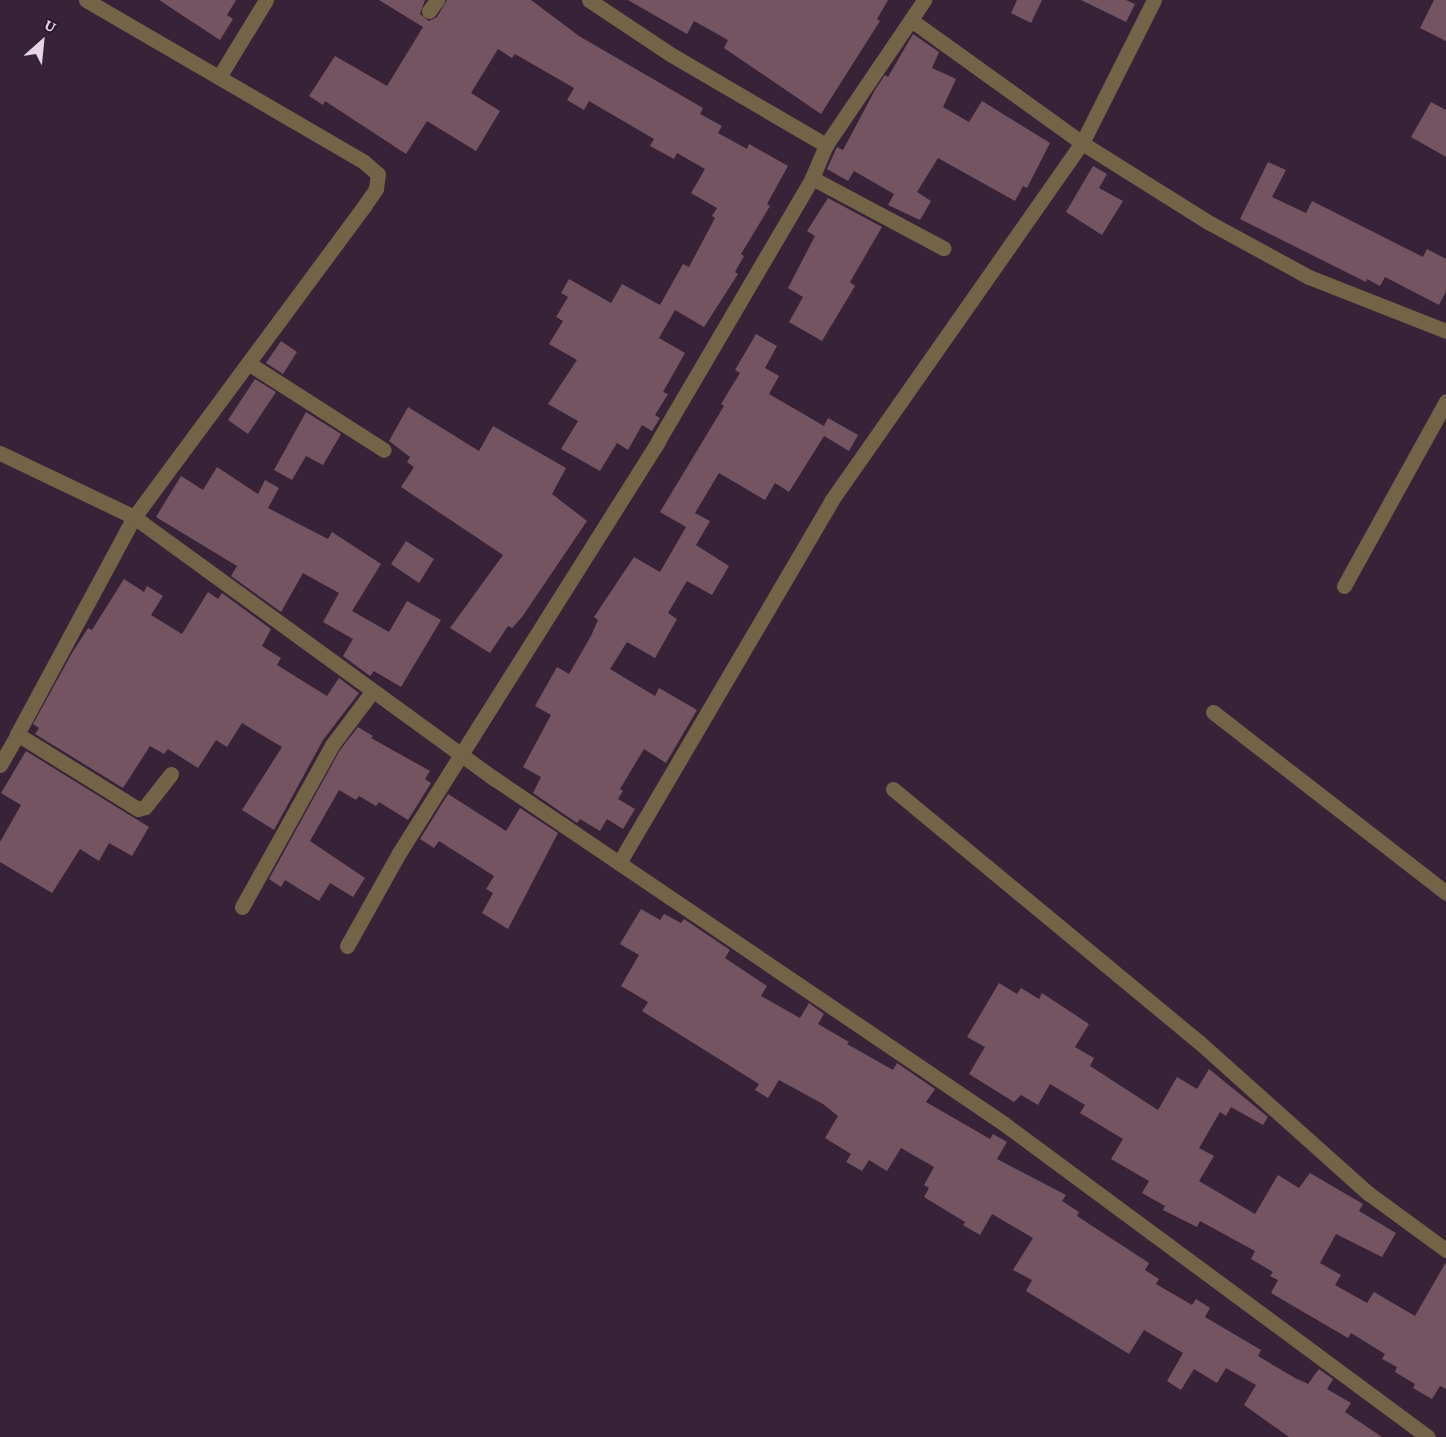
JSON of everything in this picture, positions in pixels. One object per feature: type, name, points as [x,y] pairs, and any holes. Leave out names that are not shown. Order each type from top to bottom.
[{"type":"street","points":[[0,765],[134,517],[365,206],[379,180],[378,174],[364,162],[86,0]]},
{"type":"street","points":[[219,77],[266,0]]},
{"type":"street","points":[[589,0],[670,54],[826,145]]},
{"type":"street","points":[[347,946],[463,754],[658,441],[812,178],[826,145],[924,0]]},
{"type":"street","points":[[619,863],[831,501],[1082,143],[1154,0]]},
{"type":"street","points":[[911,20],[1082,143],[1208,222],[1309,277],[1446,331]]},
{"type":"street","points":[[812,178],[943,248]]},
{"type":"street","points":[[248,363],[384,450]]},
{"type":"street","points":[[1344,586],[1446,401]]},
{"type":"street","points":[[0,453],[134,517],[372,692],[619,863],[1003,1123],[1428,1437]]},
{"type":"street","points":[[243,907],[332,745],[372,692]]},
{"type":"street","points":[[1213,712],[1446,893]]},
{"type":"street","points":[[17,736],[138,809],[145,807],[171,774]]},
{"type":"street","points":[[893,789],[1199,1042],[1368,1193],[1446,1250]]},
{"type":"building","points":[[159,0],[236,0],[227,15],[233,19],[220,40]]},
{"type":"building","points":[[379,0],[425,0],[420,14],[429,21],[437,17],[447,0],[531,0],[579,36],[703,108],[700,114],[722,126],[718,133],[747,149],[749,144],[788,166],[767,204],[770,206],[741,254],[744,256],[735,272],[738,274],[704,327],[675,310],[659,338],[685,353],[663,392],[668,394],[655,415],[660,418],[652,431],[642,425],[628,450],[617,443],[600,471],[561,449],[578,421],[548,404],[577,360],[549,344],[563,321],[556,317],[568,297],[561,293],[569,279],[611,303],[622,284],[660,305],[683,264],[689,267],[715,218],[712,216],[717,208],[691,193],[705,169],[677,153],[674,159],[650,146],[654,139],[589,101],[584,110],[567,100],[574,88],[515,54],[512,58],[498,49],[471,93],[500,111],[476,151],[427,121],[406,154],[325,101],[323,105],[309,96],[335,56],[387,86],[423,27]]},
{"type":"building","points":[[628,0],[888,0],[877,19],[880,21],[821,114],[724,48],[728,40],[694,21],[687,34]]},
{"type":"building","points":[[1017,0],[1042,0],[1031,23],[1011,13]]},
{"type":"building","points":[[1081,0],[1126,0],[1135,4],[1126,22]]},
{"type":"building","points":[[1434,0],[1446,0],[1446,41],[1420,28]]},
{"type":"building","points":[[913,34],[939,52],[932,68],[956,79],[943,107],[969,122],[982,101],[1050,143],[1027,188],[1023,186],[1015,201],[938,158],[917,192],[931,201],[920,220],[888,205],[894,194],[854,171],[848,181],[827,169],[837,147],[843,150],[875,90],[885,75],[888,77]]},
{"type":"building","points":[[1431,102],[1446,110],[1446,157],[1411,137]]},
{"type":"building","points":[[1268,162],[1286,170],[1272,197],[1306,213],[1312,201],[1423,257],[1427,249],[1446,259],[1446,291],[1439,305],[1385,277],[1380,286],[1367,279],[1366,282],[1240,219]]},
{"type":"building","points":[[1093,166],[1107,174],[1099,188],[1123,201],[1102,235],[1066,212]]},
{"type":"building","points":[[828,198],[882,227],[850,282],[855,286],[822,341],[789,322],[803,297],[788,288],[815,236],[807,231]]},
{"type":"building","points":[[756,334],[777,346],[765,368],[779,376],[769,394],[824,426],[828,418],[858,435],[849,451],[824,436],[789,492],[775,483],[765,500],[719,473],[695,513],[710,521],[696,545],[729,566],[712,595],[687,581],[668,613],[677,619],[655,658],[627,642],[610,669],[655,696],[659,688],[697,710],[666,763],[644,749],[620,789],[623,791],[618,799],[635,809],[623,829],[607,819],[600,831],[580,819],[577,823],[533,793],[541,777],[523,767],[551,715],[535,706],[557,667],[569,674],[591,636],[598,620],[594,617],[634,557],[660,572],[686,527],[660,512],[724,406],[721,404],[740,373],[735,370]]},
{"type":"building","points":[[281,341],[297,352],[283,374],[266,363]]},
{"type":"building","points":[[255,379],[276,392],[248,434],[228,420]]},
{"type":"building","points":[[408,407],[479,451],[493,426],[566,468],[552,494],[587,521],[522,617],[512,628],[508,626],[490,653],[450,628],[503,555],[401,487],[414,467],[407,462],[410,457],[389,441]]},
{"type":"building","points":[[306,412],[341,434],[323,465],[306,456],[292,480],[274,470]]},
{"type":"building","points":[[217,467],[258,494],[265,480],[279,488],[268,508],[328,539],[332,532],[381,564],[352,611],[389,632],[407,601],[441,620],[401,687],[374,671],[370,676],[343,656],[353,639],[323,622],[339,593],[303,573],[281,612],[231,576],[237,566],[156,517],[181,476],[203,490]]},
{"type":"building","points":[[406,541],[434,559],[419,583],[391,564]]},
{"type":"building","points":[[124,579],[144,592],[147,586],[163,596],[151,615],[182,634],[208,592],[218,599],[222,593],[271,629],[262,646],[281,658],[277,665],[327,696],[339,678],[359,693],[323,740],[274,830],[242,810],[282,747],[242,723],[227,747],[216,740],[198,768],[168,749],[164,754],[150,746],[123,788],[35,734],[39,728],[33,724],[72,653],[88,628],[92,630]]},
{"type":"building","points":[[358,727],[373,736],[371,738],[430,771],[425,779],[431,783],[408,820],[379,802],[376,806],[359,796],[356,800],[339,790],[310,841],[365,878],[353,897],[330,883],[319,901],[285,880],[281,887],[269,879],[340,750]]},
{"type":"building","points":[[26,751],[149,827],[132,856],[109,843],[99,861],[80,849],[52,893],[0,862],[0,842],[21,805],[1,793]]},
{"type":"building","points":[[448,794],[506,831],[520,808],[558,833],[508,929],[482,913],[493,893],[486,889],[494,876],[439,841],[434,848],[420,839]]},
{"type":"building","points":[[641,909],[660,920],[664,914],[681,923],[684,919],[730,950],[725,958],[767,986],[761,996],[800,1018],[809,1003],[824,1014],[818,1024],[849,1042],[847,1044],[893,1070],[897,1063],[935,1089],[926,1102],[990,1139],[993,1134],[1007,1142],[997,1159],[1066,1195],[1062,1201],[1079,1212],[1077,1216],[1149,1263],[1145,1270],[1159,1279],[1156,1284],[1192,1305],[1196,1299],[1210,1308],[1205,1317],[1261,1350],[1258,1356],[1295,1378],[1308,1384],[1319,1369],[1333,1379],[1327,1389],[1351,1403],[1345,1412],[1382,1437],[1289,1437],[1244,1405],[1256,1385],[1226,1368],[1217,1383],[1194,1369],[1181,1390],[1167,1381],[1183,1353],[1144,1330],[1129,1354],[1026,1291],[1032,1280],[1013,1270],[1033,1238],[992,1214],[980,1235],[963,1225],[965,1222],[924,1197],[929,1188],[924,1185],[934,1167],[901,1148],[887,1171],[869,1160],[862,1171],[846,1162],[851,1154],[825,1138],[838,1116],[823,1104],[779,1080],[768,1098],[755,1090],[759,1084],[642,1011],[648,1002],[621,986],[639,955],[620,944]]},
{"type":"building","points":[[999,983],[1017,994],[1021,988],[1039,999],[1042,993],[1089,1024],[1075,1047],[1094,1058],[1090,1066],[1158,1110],[1177,1077],[1197,1089],[1209,1069],[1268,1117],[1263,1125],[1231,1107],[1226,1116],[1220,1112],[1199,1148],[1214,1156],[1199,1181],[1255,1214],[1278,1175],[1299,1188],[1310,1173],[1363,1204],[1359,1211],[1396,1233],[1382,1257],[1336,1234],[1320,1263],[1341,1275],[1335,1285],[1367,1303],[1374,1292],[1415,1316],[1446,1262],[1446,1389],[1440,1386],[1432,1399],[1413,1388],[1415,1384],[1395,1372],[1397,1367],[1382,1359],[1385,1354],[1351,1333],[1348,1338],[1271,1293],[1278,1280],[1270,1276],[1273,1272],[1251,1259],[1255,1251],[1200,1221],[1197,1227],[1163,1210],[1165,1206],[1142,1193],[1149,1181],[1111,1159],[1123,1139],[1080,1113],[1085,1105],[1050,1084],[1038,1105],[1021,1095],[1014,1102],[969,1074],[985,1047],[967,1037]]}]
